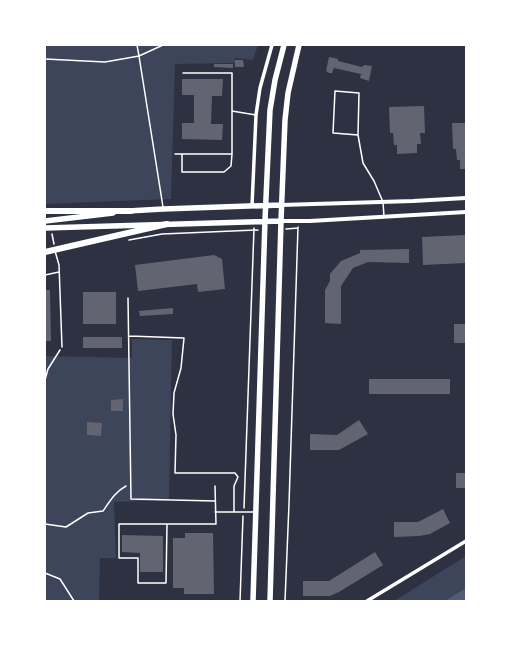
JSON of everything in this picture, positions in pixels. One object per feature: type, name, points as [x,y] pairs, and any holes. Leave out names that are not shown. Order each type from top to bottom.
[{"type":"highway","points":[[45,211],[131,211]]},
{"type":"highway","points":[[45,252],[167,224]]},
{"type":"main road","points":[[253,601],[264,230],[270,110],[274,80],[284,45]]},
{"type":"main road","points":[[270,601],[281,205],[286,106],[291,76],[299,45]]},
{"type":"main road","points":[[45,221],[131,211],[281,205]]},
{"type":"main road","points":[[47,230],[265,220],[281,221]]},
{"type":"street","points":[[252,206],[256,115],[262,82],[272,45]]},
{"type":"street","points":[[281,205],[466,198]]},
{"type":"street","points":[[281,221],[466,212]]},
{"type":"street","points":[[367,601],[466,541]]},
{"type":"lane","points":[[137,45],[163,209]]},
{"type":"lane","points":[[45,59],[105,62],[139,56],[163,45]]},
{"type":"lane","points":[[182,154],[182,172],[224,172],[231,166],[232,73],[183,73]]},
{"type":"lane","points":[[358,135],[333,133],[335,91],[359,92],[358,135],[363,163],[374,181],[383,202],[384,217]]},
{"type":"lane","points":[[232,111],[256,115]]},
{"type":"lane","points":[[175,154],[232,154]]},
{"type":"lane","points":[[55,249],[60,265],[62,347]]},
{"type":"lane","points":[[45,275],[59,272]]},
{"type":"lane","points":[[128,298],[131,499],[215,501]]},
{"type":"lane","points":[[129,336],[184,338],[181,368],[174,393],[173,414],[176,435],[175,473],[235,473],[238,477],[234,486],[234,512]]},
{"type":"lane","points":[[167,524],[166,583],[138,583],[138,558],[119,558],[119,524],[167,524],[216,524],[215,486]]},
{"type":"lane","points":[[215,512],[256,512]]},
{"type":"path","points":[[240,601],[254,221]]},
{"type":"path","points":[[284,601],[289,504],[298,221]]},
{"type":"path","points":[[281,229],[298,228]]},
{"type":"path","points":[[47,230],[52,234],[55,249]]},
{"type":"path","points":[[124,241],[162,234],[264,230]]},
{"type":"path","points":[[45,380],[48,369],[62,347]]},
{"type":"path","points":[[45,524],[66,527],[88,513],[103,511],[113,496],[120,489],[131,483]]},
{"type":"path","points":[[45,573],[60,578],[74,601]]},
{"type":"shaded area","points":[[45,45],[258,45],[253,60],[235,58],[235,63],[175,64],[171,199],[45,204]]},
{"type":"shaded area","points":[[132,339],[172,340],[169,500],[114,502],[116,558],[100,558],[99,601],[45,601],[45,356],[132,358]]},
{"type":"shaded area","points":[[466,556],[466,601],[394,601]]},
{"type":"shaded area","points":[[466,588],[466,601],[445,601]]},
{"type":"building","points":[[329,57],[338,59],[338,61],[362,67],[364,65],[372,66],[369,81],[360,78],[361,74],[334,68],[332,73],[329,73],[326,71]]},
{"type":"building","points":[[235,60],[243,60],[244,67],[235,67]]},
{"type":"building","points":[[214,64],[233,64],[233,68],[214,67]]},
{"type":"building","points":[[182,79],[223,79],[222,96],[212,96],[211,124],[223,124],[222,140],[182,139],[182,123],[194,123],[194,95],[182,95]]},
{"type":"building","points":[[424,106],[425,133],[420,133],[421,144],[417,144],[417,153],[397,154],[397,145],[394,145],[393,133],[390,133],[389,107]]},
{"type":"building","points":[[452,123],[466,123],[466,169],[460,169],[460,160],[457,160],[456,149],[453,149]]},
{"type":"building","points":[[466,235],[466,263],[423,265],[422,237]]},
{"type":"building","points":[[409,249],[409,263],[368,262],[353,268],[341,286],[341,324],[325,323],[325,290],[330,281],[330,274],[341,261],[360,253],[360,250]]},
{"type":"building","points":[[214,255],[222,259],[225,289],[198,292],[197,284],[138,291],[135,265]]},
{"type":"building","points":[[45,290],[50,290],[51,341],[45,341]]},
{"type":"building","points":[[83,292],[116,292],[116,324],[83,324]]},
{"type":"building","points":[[173,308],[173,314],[140,316],[139,311]]},
{"type":"building","points":[[454,324],[466,324],[466,343],[454,343]]},
{"type":"building","points":[[83,337],[122,337],[122,348],[83,348]]},
{"type":"building","points":[[369,379],[450,379],[450,394],[369,394]]},
{"type":"building","points":[[123,399],[123,411],[111,411],[111,400]]},
{"type":"building","points":[[359,420],[368,434],[339,450],[310,450],[310,434],[337,435]]},
{"type":"building","points":[[87,422],[102,423],[101,436],[87,435]]},
{"type":"building","points":[[456,473],[466,473],[466,488],[456,488]]},
{"type":"building","points":[[443,509],[450,523],[430,534],[394,537],[394,522],[418,522]]},
{"type":"building","points":[[185,533],[213,533],[214,594],[184,594],[184,588],[173,588],[173,538],[185,538]]},
{"type":"building","points":[[122,535],[163,536],[163,572],[140,572],[140,553],[122,552]]},
{"type":"building","points":[[375,552],[383,565],[339,592],[330,596],[303,596],[303,581],[329,581]]}]
